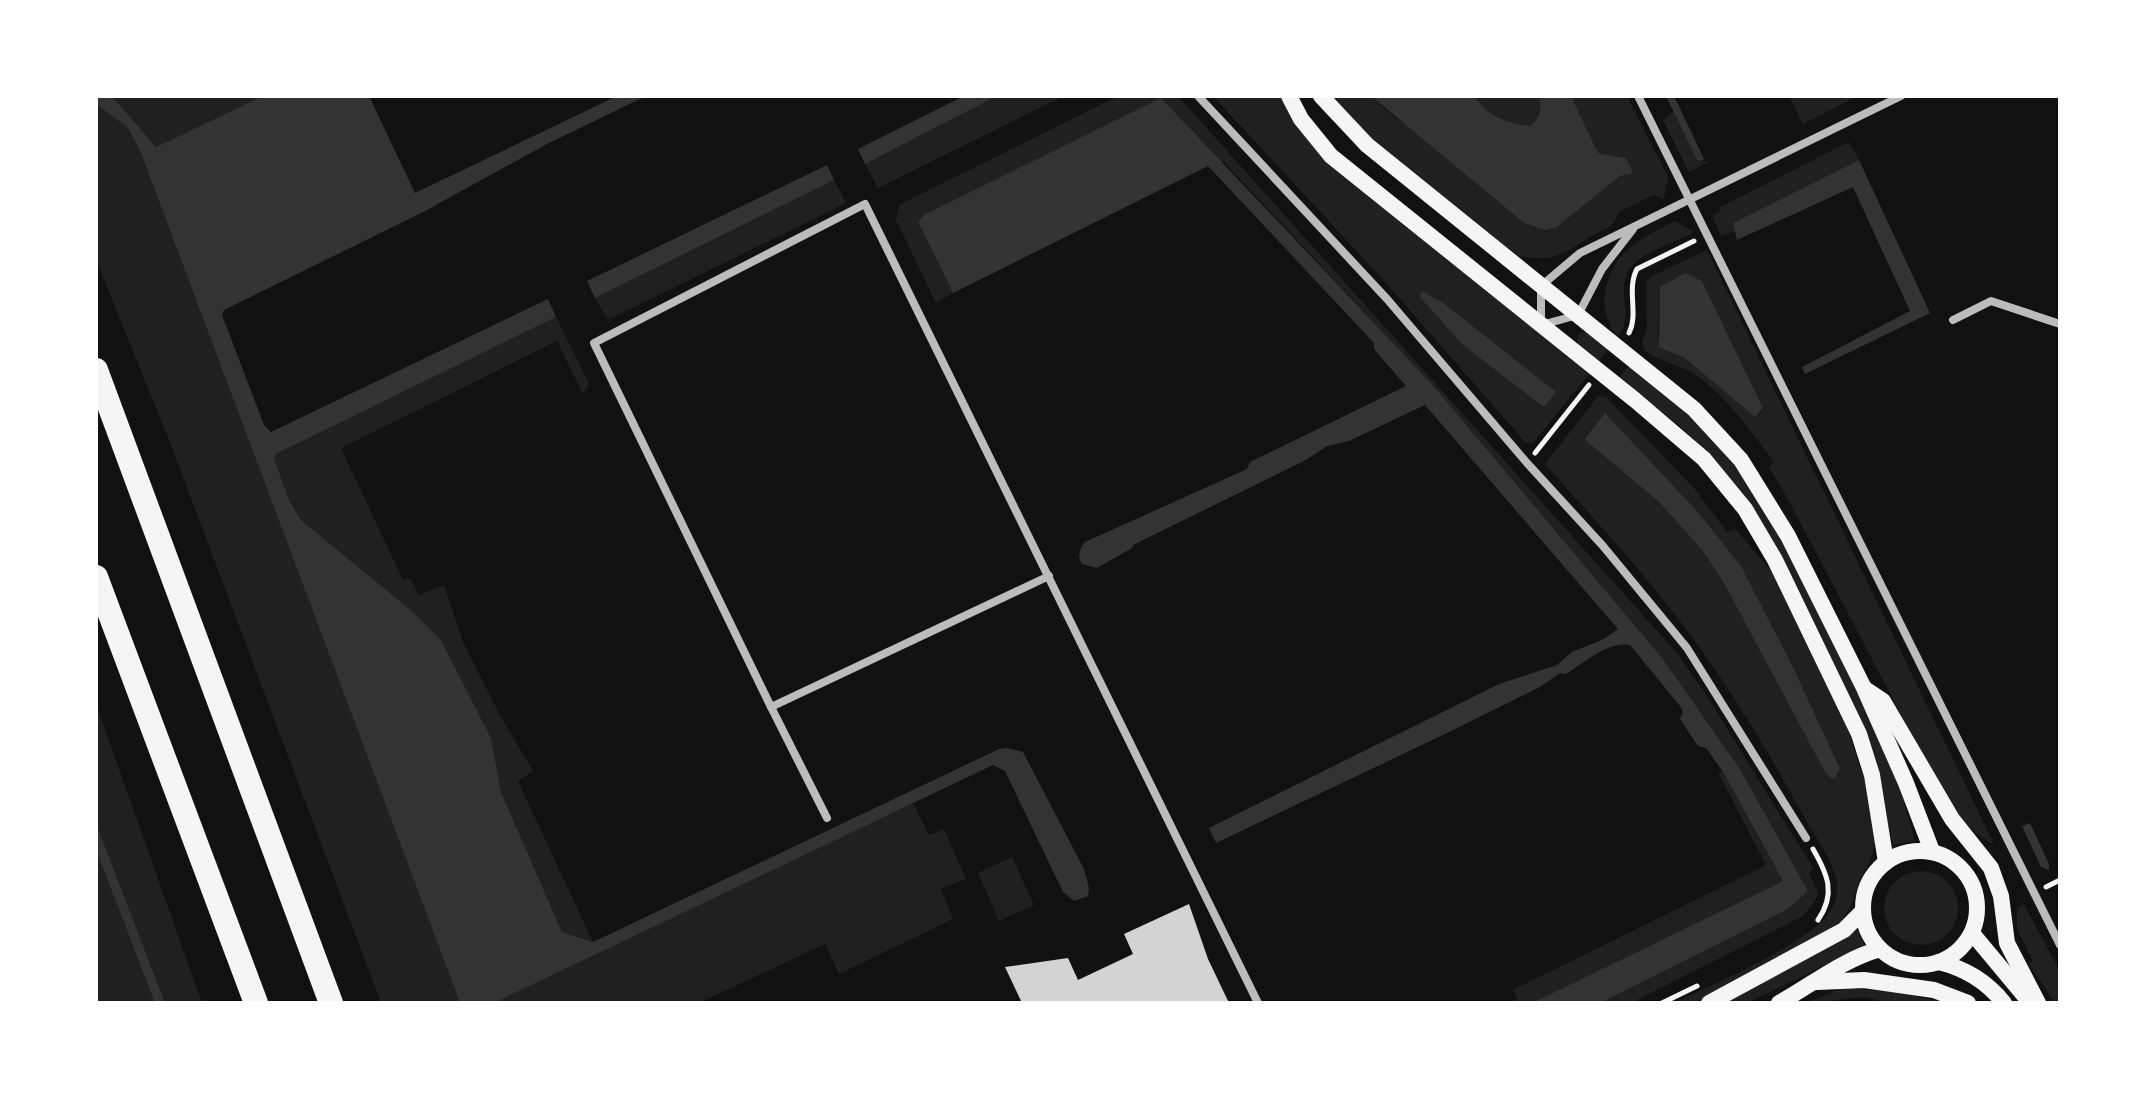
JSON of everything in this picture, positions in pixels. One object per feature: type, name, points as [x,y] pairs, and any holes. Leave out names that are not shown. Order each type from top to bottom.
[{"type":"highway","points":[[96,370],[331,1003]]},
{"type":"highway","points":[[96,577],[256,1003]]},
{"type":"main road","points":[[1289,96],[1301,119],[1331,156],[1635,400],[1704,459],[1745,509],[1775,560],[1859,734],[1872,775],[1886,862]]},
{"type":"main road","points":[[1321,96],[1367,145],[1694,409],[1741,460],[1788,536],[1864,688],[1932,851]]},
{"type":"main road","points":[[1864,688],[1883,701],[1952,819],[1991,868],[2001,896],[2007,943],[2038,1003]]},
{"type":"main road","points":[[1932,851],[1956,863],[1973,884],[1978,911],[1972,933],[1957,953],[1939,962],[1907,964],[1880,949],[1866,927],[1863,911],[1868,884],[1886,862],[1908,852],[1932,851]]},
{"type":"main road","points":[[1709,1003],[1844,930],[1863,911]]},
{"type":"main road","points":[[1972,933],[2030,1003]]},
{"type":"main road","points":[[1779,1003],[1817,982],[1840,964],[1880,949]]},
{"type":"main road","points":[[1939,962],[1959,967],[1977,977],[2004,1003]]},
{"type":"main road","points":[[1817,982],[1864,980],[1934,990],[1968,1003]]},
{"type":"street","points":[[1198,96],[1387,299],[1612,557],[1687,648],[1806,838]]},
{"type":"street","points":[[1638,96],[2060,945]]},
{"type":"street","points":[[1633,229],[1602,269],[1578,315],[1541,325],[1541,286],[1580,253],[1901,96]]},
{"type":"street","points":[[827,818],[594,343],[865,204],[1258,1003]]},
{"type":"street","points":[[1953,320],[1991,301],[2060,324]]},
{"type":"street","points":[[771,707],[1049,576]]},
{"type":"path","points":[[1806,838],[1828,878],[1830,891],[1827,906],[1810,927]]},
{"type":"path","points":[[1662,1003],[1703,982]]},
{"type":"shaded area","points":[[96,96],[112,96],[156,147],[263,96],[369,96],[415,193],[617,96],[646,96],[547,144],[423,212],[224,310],[222,315],[264,425],[271,432],[548,299],[556,317],[276,454],[274,458],[290,502],[301,520],[412,611],[441,640],[491,738],[501,792],[562,932],[593,942],[999,749],[1007,748],[1023,752],[1084,869],[1088,896],[1074,901],[1063,892],[1005,771],[993,765],[494,1003],[460,1003],[141,153],[128,128],[96,104]]},
{"type":"shaded area","points":[[112,96],[263,96],[156,147]]},
{"type":"shaded area","points":[[964,96],[997,96],[865,164],[858,149]]},
{"type":"shaded area","points":[[997,96],[1064,96],[878,188],[865,164]]},
{"type":"shaded area","points":[[1118,96],[1178,96],[1676,652],[1707,696],[1813,868],[1809,872],[1818,893],[1803,916],[1631,1003],[1600,1003],[1788,909],[1808,891],[1740,769],[1663,659],[1432,384],[1224,162],[918,223],[953,293],[936,303],[896,220],[899,205]]},
{"type":"shaded area","points":[[1213,96],[1280,96],[1295,123],[1326,163],[1590,373],[1533,443],[1525,442],[1387,284]]},
{"type":"shaded area","points":[[1329,96],[1371,96],[1393,116],[1557,227],[1620,176],[1626,158],[1598,153],[1571,96],[1627,96],[1668,177],[1664,199],[1653,195],[1619,212],[1609,227],[1555,256],[1536,258],[1512,254],[1371,141]]},
{"type":"shaded area","points":[[1371,96],[1475,96],[1485,109],[1498,117],[1530,126],[1540,112],[1539,96],[1571,96],[1598,153],[1626,158],[1633,173],[1620,176],[1557,227],[1544,230],[1523,222]]},
{"type":"shaded area","points":[[1475,96],[1539,96],[1540,112],[1530,126],[1514,123],[1485,109]]},
{"type":"shaded area","points":[[1666,96],[1679,96],[1675,98],[1704,159],[1702,161],[1697,160]]},
{"type":"shaded area","points":[[1789,96],[1858,96],[1803,124]]},
{"type":"shaded area","points":[[1161,98],[1432,384],[1663,659],[1740,769],[1808,891],[1788,909],[1600,1003],[1532,1003],[1783,881],[1723,772],[1706,748],[1698,746],[1680,719],[1683,712],[1680,706],[1630,645],[1613,646],[1566,674],[1560,673],[1540,687],[1216,843],[1209,828],[1499,684],[1557,665],[1572,652],[1604,639],[1618,629],[1425,405],[1349,441],[1327,446],[1306,460],[1133,545],[1097,568],[1082,564],[1079,553],[1085,542],[1247,469],[1250,462],[1406,386],[1374,349],[1374,343],[1208,166],[953,293],[918,222],[924,215]]},
{"type":"shaded area","points":[[96,104],[128,128],[141,153],[460,1003],[381,1003],[171,445],[96,260]]},
{"type":"shaded area","points":[[1674,111],[1697,160],[1709,162],[1689,172],[1663,120]]},
{"type":"shaded area","points":[[1849,142],[1859,160],[1733,223],[1735,231],[1721,236],[1712,216],[1721,211],[1720,207]]},
{"type":"shaded area","points":[[1859,160],[1930,313],[1805,374],[1802,367],[1910,311],[1853,187],[1737,240],[1733,223]]},
{"type":"shaded area","points":[[827,165],[834,180],[595,298],[587,281]]},
{"type":"shaded area","points":[[834,180],[846,203],[608,320],[595,298]]},
{"type":"shaded area","points":[[1675,221],[1692,231],[1691,234],[1646,255],[1628,272],[1624,290],[1625,319],[1618,336],[1606,316],[1605,292],[1612,269],[1631,246]]},
{"type":"shaded area","points":[[1707,250],[1994,844],[1967,824],[1934,777],[1769,467],[1774,462],[1713,389],[1689,371],[1644,350],[1646,282],[1652,276]],"holes":[[[1685,273],[1702,281],[1763,408],[1760,413],[1658,339],[1660,288]]]},
{"type":"shaded area","points":[[1685,273],[1702,281],[1763,408],[1755,417],[1685,358],[1659,347],[1660,287]]},
{"type":"shaded area","points":[[1422,291],[1443,303],[1556,392],[1544,407],[1463,345],[1420,297]]},
{"type":"shaded area","points":[[556,317],[589,384],[583,394],[557,341],[341,448],[403,580],[410,578],[419,595],[444,585],[463,642],[533,771],[518,781],[593,942],[562,932],[501,792],[491,738],[441,640],[412,611],[301,520],[290,502],[274,458],[276,454]]},
{"type":"shaded area","points":[[1589,333],[1608,349],[1599,361],[1577,344],[1578,335]]},
{"type":"shaded area","points":[[1629,365],[1680,406],[1723,450],[1749,483],[1777,532],[1885,748],[1915,841],[1893,845],[1875,763],[1861,721],[1770,536],[1743,494],[1711,455],[1619,378]]},
{"type":"shaded area","points":[[1598,396],[1606,397],[1694,488],[1727,532],[1735,528],[1776,577],[1841,711],[1865,781],[1876,839],[1851,906],[1841,921],[1828,932],[1695,1003],[1675,1003],[1762,961],[1823,920],[1835,901],[1834,870],[1738,704],[1681,622],[1545,464]],"holes":[[[1605,413],[1698,512],[1741,566],[1792,665],[1840,767],[1835,778],[1703,551],[1659,502],[1584,438]]]},
{"type":"shaded area","points":[[1605,413],[1698,512],[1741,566],[1840,768],[1835,778],[1830,778],[1824,770],[1724,583],[1703,551],[1659,502],[1584,439]]},
{"type":"shaded area","points":[[96,704],[202,1003],[165,1003],[96,823]]},
{"type":"shaded area","points":[[1723,772],[1783,881],[1532,1003],[1519,1003],[1513,990],[1766,865],[1718,773]]},
{"type":"shaded area","points":[[913,803],[929,835],[944,829],[966,879],[941,889],[953,919],[839,974],[825,944],[699,1003],[494,1003]]},
{"type":"shaded area","points":[[96,823],[165,1003],[155,1003],[96,850]]},
{"type":"shaded area","points":[[2030,823],[2049,870],[2041,867],[2022,826]]},
{"type":"shaded area","points":[[96,850],[155,1003],[96,1003]]},
{"type":"shaded area","points":[[1012,857],[1034,905],[999,921],[978,873]]},
{"type":"shaded area","points":[[1914,871],[1928,871],[1942,877],[1952,887],[1958,908],[1956,922],[1942,939],[1928,945],[1914,945],[1900,939],[1890,929],[1884,915],[1884,901],[1890,887],[1900,877]]},
{"type":"shaded area","points":[[2024,904],[2060,972],[2060,1003],[2055,1003],[2029,964],[2033,961],[2017,929],[2017,908]]},
{"type":"shaded area","points":[[1857,930],[1865,946],[1747,1003],[1723,1003]]},
{"type":"shaded area","points":[[1850,988],[1901,993],[1948,1003],[1890,1003],[1865,997],[1807,1003]]},
{"type":"building","points":[[1189,904],[1208,959],[1229,1003],[1022,1003],[1005,967],[1068,958],[1078,980],[1133,954],[1124,934]]}]
